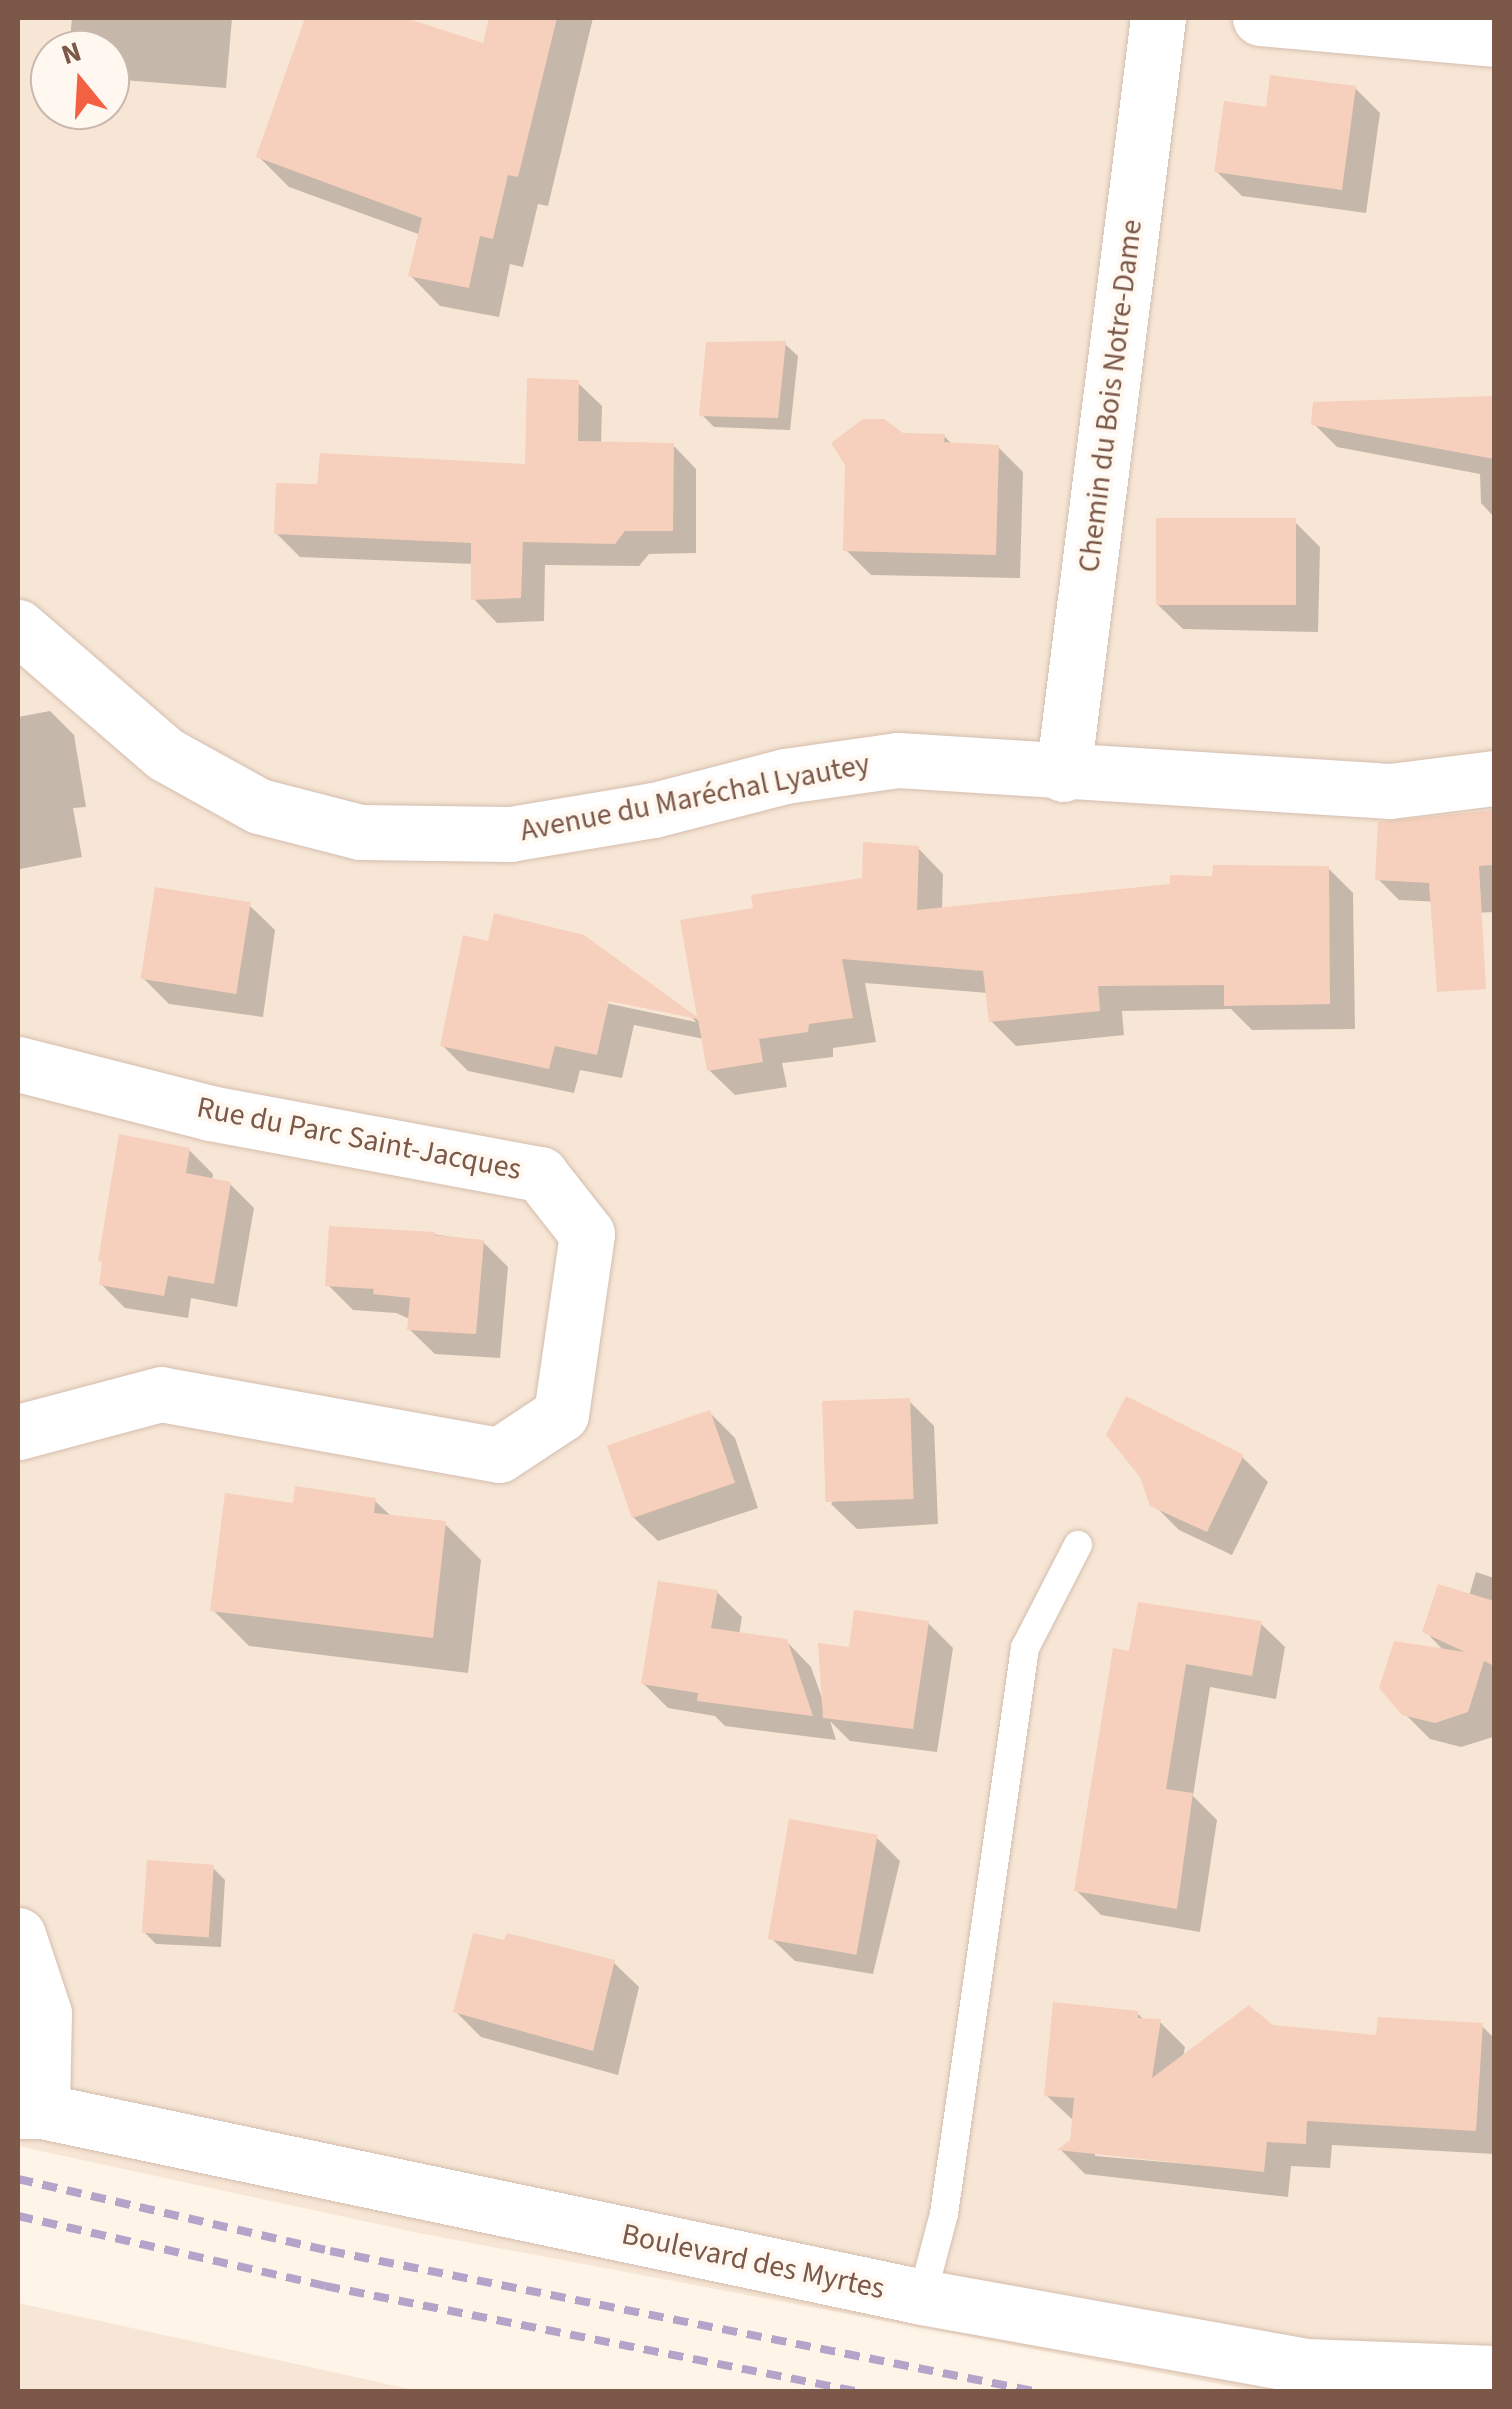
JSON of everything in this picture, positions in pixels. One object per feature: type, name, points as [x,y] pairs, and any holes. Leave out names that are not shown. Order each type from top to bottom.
[{"type":"street","name":"Chemin du Bois Notre-Dame","points":[[1063,774],[1158,18]]},
{"type":"street","points":[[1260,18],[1494,39]]},
{"type":"street","name":"Avenue du Maréchal Lyautey","points":[[18,627],[165,754],[258,806],[360,832],[510,834],[654,810],[785,776],[898,760],[1063,774],[1390,791],[1494,778]]},
{"type":"street","name":"Rue du Parc Saint-Jacques","points":[[18,1064],[210,1113],[540,1174],[588,1234],[562,1414],[499,1454],[162,1394],[18,1432]]},
{"type":"street","points":[[18,1935],[44,2013],[30,2111]]},
{"type":"street","name":"Boulevard des Myrtes","points":[[30,2111],[922,2296],[1306,2366],[1494,2373]]},
{"type":"lane","points":[[922,2296],[944,2214],[1025,1648],[1078,1546]]},
{"type":"shaded area","points":[[18,18],[1494,18],[1494,2391],[1256,2391],[419,2233],[18,2146]]},
{"type":"shaded area","points":[[18,2303],[419,2391],[18,2391]]},
{"type":"building","points":[[305,18],[406,18],[483,43],[489,18],[557,18],[518,177],[508,175],[493,239],[480,236],[469,288],[408,276],[422,218],[256,157]]},
{"type":"building","points":[[1270,75],[1356,86],[1342,190],[1214,172],[1224,101],[1266,107]]},
{"type":"building","points":[[786,341],[778,418],[699,416],[706,342]]},
{"type":"building","points":[[527,378],[579,380],[578,441],[674,443],[673,531],[625,531],[615,544],[523,542],[521,598],[471,600],[471,543],[274,534],[276,483],[317,484],[320,453],[525,464]]},
{"type":"building","points":[[1494,396],[1494,459],[1311,425],[1313,402]]},
{"type":"building","points":[[863,419],[884,419],[903,433],[945,434],[944,442],[999,445],[996,555],[843,551],[845,465],[831,443]]},
{"type":"building","points":[[1156,518],[1296,518],[1296,605],[1156,605]]},
{"type":"building","points":[[1493,810],[1494,865],[1479,866],[1486,989],[1437,992],[1429,883],[1375,880],[1378,822]]},
{"type":"building","points":[[863,842],[919,846],[917,910],[1170,884],[1170,875],[1212,876],[1213,865],[1329,866],[1330,1004],[1224,1006],[1224,985],[1098,986],[1100,1011],[989,1022],[983,971],[842,959],[853,1018],[809,1024],[808,1032],[759,1039],[763,1062],[707,1071],[698,1019],[609,1001],[597,1055],[555,1046],[549,1069],[440,1046],[463,935],[488,941],[494,913],[584,935],[697,1017],[680,920],[753,908],[751,895],[862,878]]},
{"type":"building","points":[[155,887],[251,902],[236,994],[140,979]]},
{"type":"building","points":[[119,1134],[190,1148],[186,1173],[231,1182],[214,1284],[168,1276],[164,1296],[99,1285],[102,1262],[98,1261]]},
{"type":"building","points":[[329,1226],[435,1232],[434,1235],[484,1240],[476,1334],[407,1330],[410,1298],[373,1294],[374,1289],[325,1286]]},
{"type":"building","points":[[1126,1396],[1244,1455],[1207,1532],[1150,1506],[1140,1477],[1106,1435]]},
{"type":"building","points":[[910,1398],[914,1499],[826,1502],[822,1401]]},
{"type":"building","points":[[710,1410],[735,1483],[632,1518],[607,1445]]},
{"type":"building","points":[[295,1486],[376,1498],[374,1513],[446,1521],[433,1638],[210,1611],[225,1493],[293,1503]]},
{"type":"building","points":[[658,1581],[718,1590],[711,1628],[787,1639],[813,1716],[697,1701],[698,1693],[641,1684]]},
{"type":"building","points":[[1438,1584],[1494,1601],[1494,1666],[1484,1661],[1468,1712],[1435,1723],[1402,1715],[1379,1688],[1394,1641],[1465,1652],[1422,1632]]},
{"type":"building","points":[[1138,1602],[1262,1621],[1252,1676],[1186,1664],[1166,1789],[1193,1793],[1177,1909],[1074,1891],[1113,1648],[1129,1651]]},
{"type":"building","points":[[854,1610],[929,1621],[913,1729],[823,1718],[818,1643],[849,1647]]},
{"type":"building","points":[[789,1819],[878,1835],[856,1955],[768,1939]]},
{"type":"building","points":[[147,1860],[214,1865],[209,1937],[142,1933]]},
{"type":"building","points":[[473,1933],[504,1940],[507,1933],[615,1960],[593,2051],[453,2012]]},
{"type":"building","points":[[1053,2002],[1138,2011],[1138,2018],[1161,2019],[1152,2078],[1249,2005],[1273,2025],[1376,2035],[1378,2017],[1483,2023],[1476,2131],[1307,2121],[1306,2144],[1267,2142],[1264,2172],[1057,2150],[1070,2140],[1074,2098],[1044,2096]]},
{"type":"railway","points":[[18,2179],[330,2251],[1038,2392]]},
{"type":"railway","points":[[18,2216],[325,2286],[860,2392]]}]
